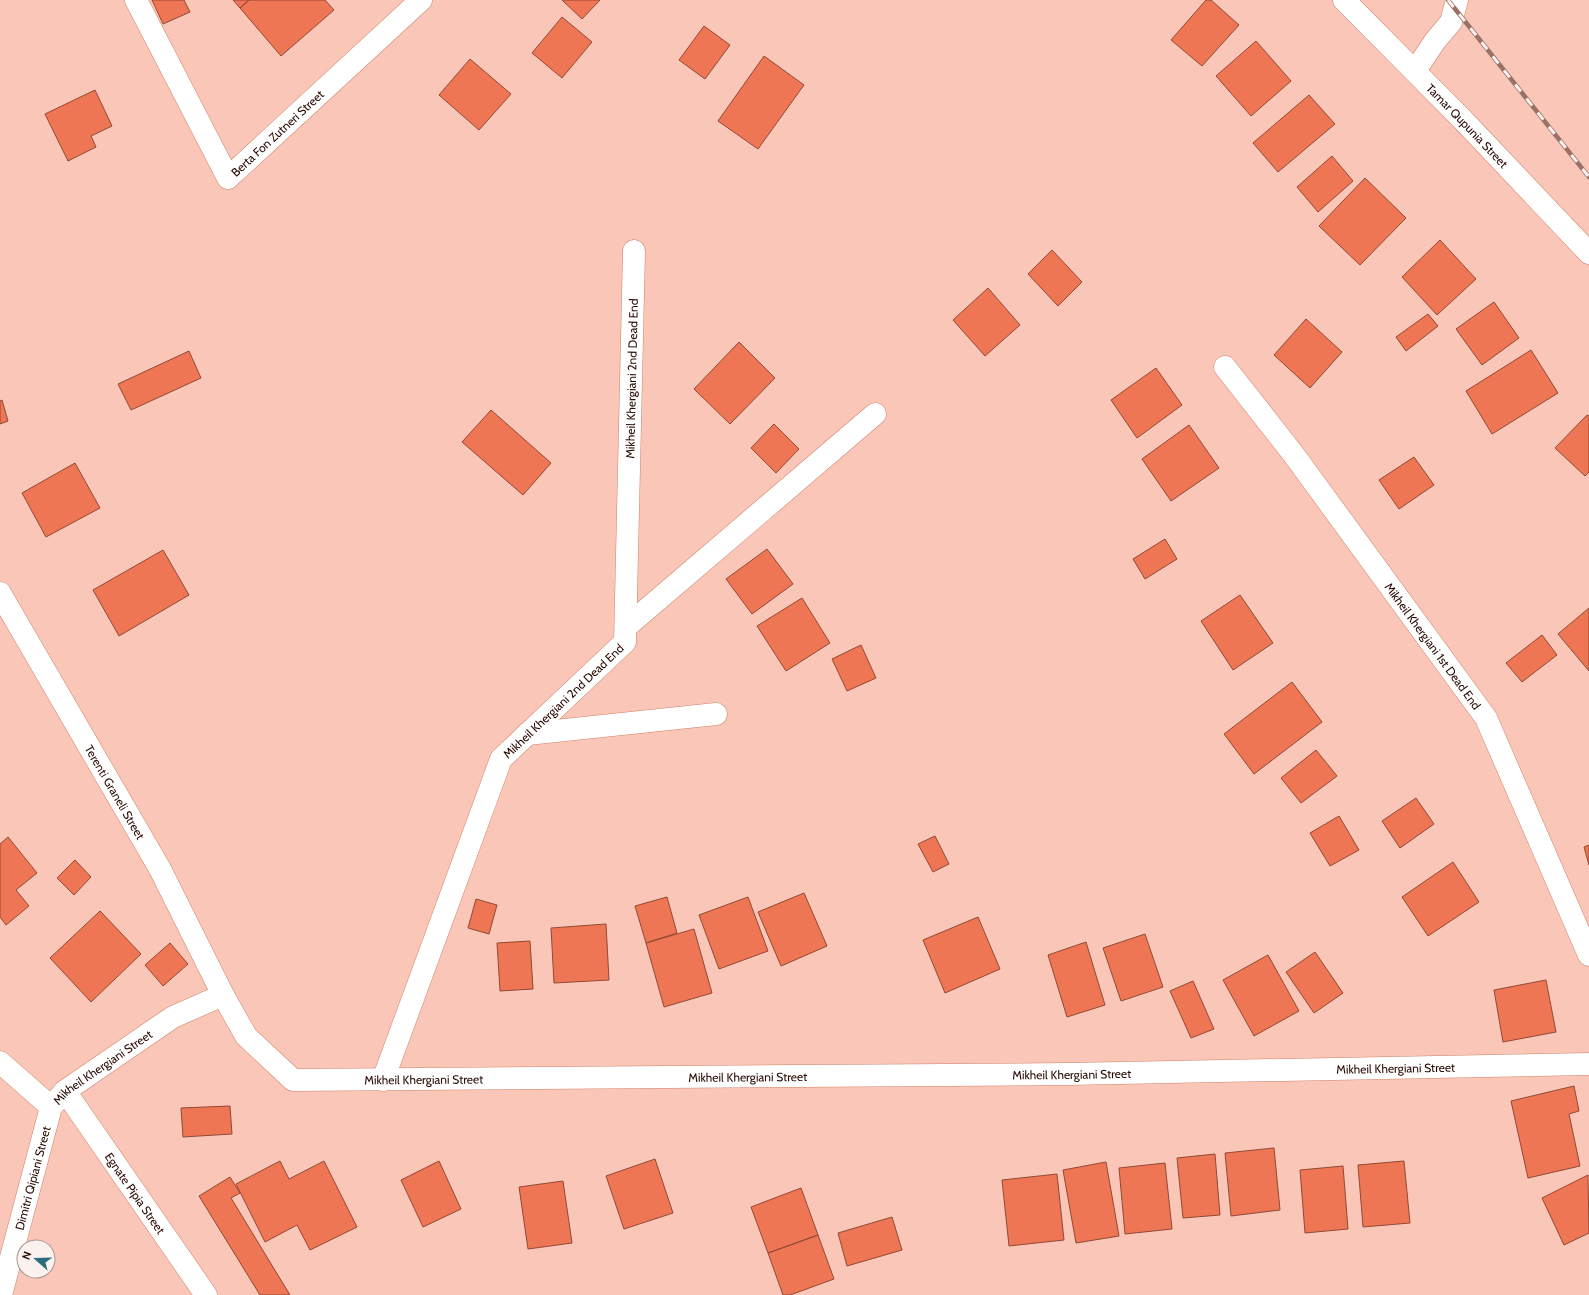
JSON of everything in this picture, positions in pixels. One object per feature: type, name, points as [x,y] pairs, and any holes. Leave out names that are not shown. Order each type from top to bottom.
[{"type":"street","name":"Berta Fon Zutneri Street","points":[[136,0],[228,178],[421,0]]},
{"type":"street","name":"Tamar Qupunia Street","points":[[1344,0],[1589,253]]},
{"type":"street","points":[[1415,72],[1435,41],[1451,22],[1457,0]]},
{"type":"street","name":"Mikheil Khergiani 2nd Dead End","points":[[383,1080],[501,759],[625,642],[634,251]]},
{"type":"street","name":"Mikheil Khergiani 1st Dead End","points":[[1225,367],[1294,455],[1486,718],[1589,955]]},
{"type":"street","points":[[626,628],[875,414]]},
{"type":"street","name":"Terenti Graneli Street","points":[[0,593],[160,869],[223,995]]},
{"type":"street","points":[[527,734],[716,714]]},
{"type":"street","name":"Mikheil Khergiani Street","points":[[0,1062],[58,1099],[173,1017],[223,995],[246,1036],[293,1080],[1077,1074],[1589,1064]]},
{"type":"street","name":"Dimitri Qipiani Street","points":[[1,1295],[58,1099]]},
{"type":"street","name":"Egnate Pipia Street","points":[[58,1099],[206,1295]]},
{"type":"building","points":[[152,0],[184,0],[190,12],[163,24]]},
{"type":"building","points":[[233,0],[249,0],[240,8]]},
{"type":"building","points":[[249,0],[325,0],[334,10],[281,56],[240,8]]},
{"type":"building","points":[[562,0],[600,0],[582,19]]},
{"type":"building","points":[[1206,0],[1211,0],[1239,25],[1202,66],[1171,40]]},
{"type":"building","points":[[562,17],[592,42],[562,78],[532,53]]},
{"type":"building","points":[[704,26],[730,45],[705,79],[679,60]]},
{"type":"building","points":[[1256,41],[1291,81],[1251,116],[1216,76]]},
{"type":"building","points":[[764,56],[804,85],[758,149],[718,121]]},
{"type":"building","points":[[470,59],[511,94],[479,130],[439,95]]},
{"type":"building","points":[[95,90],[112,126],[91,136],[96,147],[68,161],[45,114]]},
{"type":"building","points":[[1309,95],[1335,124],[1278,172],[1253,143]]},
{"type":"building","points":[[1332,156],[1353,181],[1318,212],[1297,187]]},
{"type":"building","points":[[1365,178],[1406,218],[1360,265],[1319,226]]},
{"type":"building","points":[[1440,240],[1476,279],[1437,315],[1402,277]]},
{"type":"building","points":[[1052,250],[1082,282],[1058,306],[1028,274]]},
{"type":"building","points":[[988,288],[1020,325],[985,356],[953,320]]},
{"type":"building","points":[[1494,302],[1519,338],[1482,365],[1456,329]]},
{"type":"building","points":[[1428,314],[1438,326],[1406,351],[1396,337]]},
{"type":"building","points":[[1306,319],[1342,352],[1310,388],[1274,355]]},
{"type":"building","points":[[739,342],[775,378],[730,424],[694,389]]},
{"type":"building","points":[[1531,350],[1558,393],[1492,434],[1466,391]]},
{"type":"building","points":[[189,351],[201,378],[131,410],[118,384]]},
{"type":"building","points":[[1156,368],[1182,405],[1137,438],[1111,400]]},
{"type":"building","points":[[2,400],[8,421],[0,424],[0,401]]},
{"type":"building","points":[[491,410],[551,463],[523,495],[462,442]]},
{"type":"building","points":[[1587,415],[1589,416],[1589,472],[1585,476],[1555,448]]},
{"type":"building","points":[[774,424],[799,449],[776,473],[751,448]]},
{"type":"building","points":[[1189,425],[1219,468],[1171,501],[1142,459]]},
{"type":"building","points":[[1414,457],[1434,485],[1399,509],[1379,480]]},
{"type":"building","points":[[75,463],[100,508],[46,537],[22,493]]},
{"type":"building","points":[[1165,539],[1177,559],[1145,579],[1133,559]]},
{"type":"building","points":[[767,549],[793,584],[752,614],[726,579]]},
{"type":"building","points":[[163,550],[189,595],[119,636],[93,590]]},
{"type":"building","points":[[1240,595],[1273,643],[1233,670],[1201,621]]},
{"type":"building","points":[[802,598],[830,643],[786,671],[757,626]]},
{"type":"building","points":[[1589,608],[1589,671],[1558,634]]},
{"type":"building","points":[[1542,635],[1557,655],[1522,682],[1506,663]]},
{"type":"building","points":[[861,645],[876,678],[847,691],[832,659]]},
{"type":"building","points":[[1292,682],[1322,722],[1254,774],[1224,734]]},
{"type":"building","points":[[1316,750],[1337,776],[1301,803],[1281,778]]},
{"type":"building","points":[[1416,798],[1434,824],[1400,848],[1382,821]]},
{"type":"building","points":[[1339,816],[1359,850],[1330,866],[1310,833]]},
{"type":"building","points":[[935,836],[949,864],[933,872],[918,844]]},
{"type":"building","points":[[8,837],[37,873],[16,890],[29,906],[6,925],[0,917],[0,844]]},
{"type":"building","points":[[1589,845],[1589,865],[1584,847]]},
{"type":"building","points":[[75,860],[91,877],[74,895],[57,878]]},
{"type":"building","points":[[1453,862],[1479,902],[1428,936],[1402,897]]},
{"type":"building","points":[[804,893],[827,946],[781,966],[758,912]]},
{"type":"building","points":[[667,897],[677,933],[646,943],[635,906]]},
{"type":"building","points":[[748,897],[768,951],[719,969],[699,915]]},
{"type":"building","points":[[476,899],[497,905],[489,934],[468,928]]},
{"type":"building","points":[[100,911],[141,954],[91,1002],[50,958]]},
{"type":"building","points":[[978,917],[1000,969],[945,993],[923,940]]},
{"type":"building","points":[[606,924],[609,980],[554,983],[551,928]]},
{"type":"building","points":[[694,929],[712,993],[664,1007],[646,943]]},
{"type":"building","points":[[1145,934],[1163,987],[1121,1001],[1103,948]]},
{"type":"building","points":[[530,941],[533,989],[500,991],[497,943]]},
{"type":"building","points":[[1086,942],[1105,1005],[1067,1017],[1048,955]]},
{"type":"building","points":[[170,943],[188,964],[163,986],[145,965]]},
{"type":"building","points":[[1315,952],[1343,993],[1314,1013],[1286,972]]},
{"type":"building","points":[[1268,955],[1299,1011],[1254,1036],[1223,980]]},
{"type":"building","points":[[1546,980],[1556,1032],[1503,1042],[1494,990]]},
{"type":"building","points":[[1193,981],[1214,1029],[1191,1038],[1170,991]]},
{"type":"building","points":[[1574,1086],[1579,1111],[1569,1114],[1580,1166],[1528,1178],[1511,1101]]},
{"type":"building","points":[[230,1106],[232,1134],[183,1137],[181,1108]]},
{"type":"building","points":[[1274,1148],[1280,1210],[1231,1216],[1225,1153]]},
{"type":"building","points":[[1215,1154],[1220,1215],[1183,1218],[1177,1158]]},
{"type":"building","points":[[655,1159],[673,1213],[624,1229],[606,1176]]},
{"type":"building","points":[[280,1161],[289,1179],[324,1161],[357,1227],[310,1250],[297,1225],[265,1242],[236,1184]]},
{"type":"building","points":[[439,1161],[461,1209],[423,1227],[401,1180]]},
{"type":"building","points":[[1404,1161],[1410,1223],[1363,1227],[1358,1165]]},
{"type":"building","points":[[1106,1162],[1119,1236],[1076,1243],[1063,1170]]},
{"type":"building","points":[[1165,1163],[1172,1229],[1125,1234],[1119,1168]]},
{"type":"building","points":[[1343,1166],[1348,1229],[1305,1233],[1300,1170]]},
{"type":"building","points":[[1057,1174],[1064,1240],[1009,1246],[1002,1180]]},
{"type":"building","points":[[1588,1175],[1589,1233],[1564,1245],[1542,1198]]},
{"type":"building","points":[[230,1177],[240,1193],[231,1198],[290,1295],[260,1295],[199,1196]]},
{"type":"building","points":[[563,1181],[572,1243],[528,1249],[519,1187]]},
{"type":"building","points":[[801,1188],[818,1235],[768,1253],[751,1207]]},
{"type":"building","points":[[892,1217],[902,1250],[847,1266],[838,1233]]},
{"type":"building","points":[[818,1235],[834,1279],[790,1295],[783,1295],[768,1253]]},
{"type":"railway","points":[[1448,0],[1589,177]]}]
